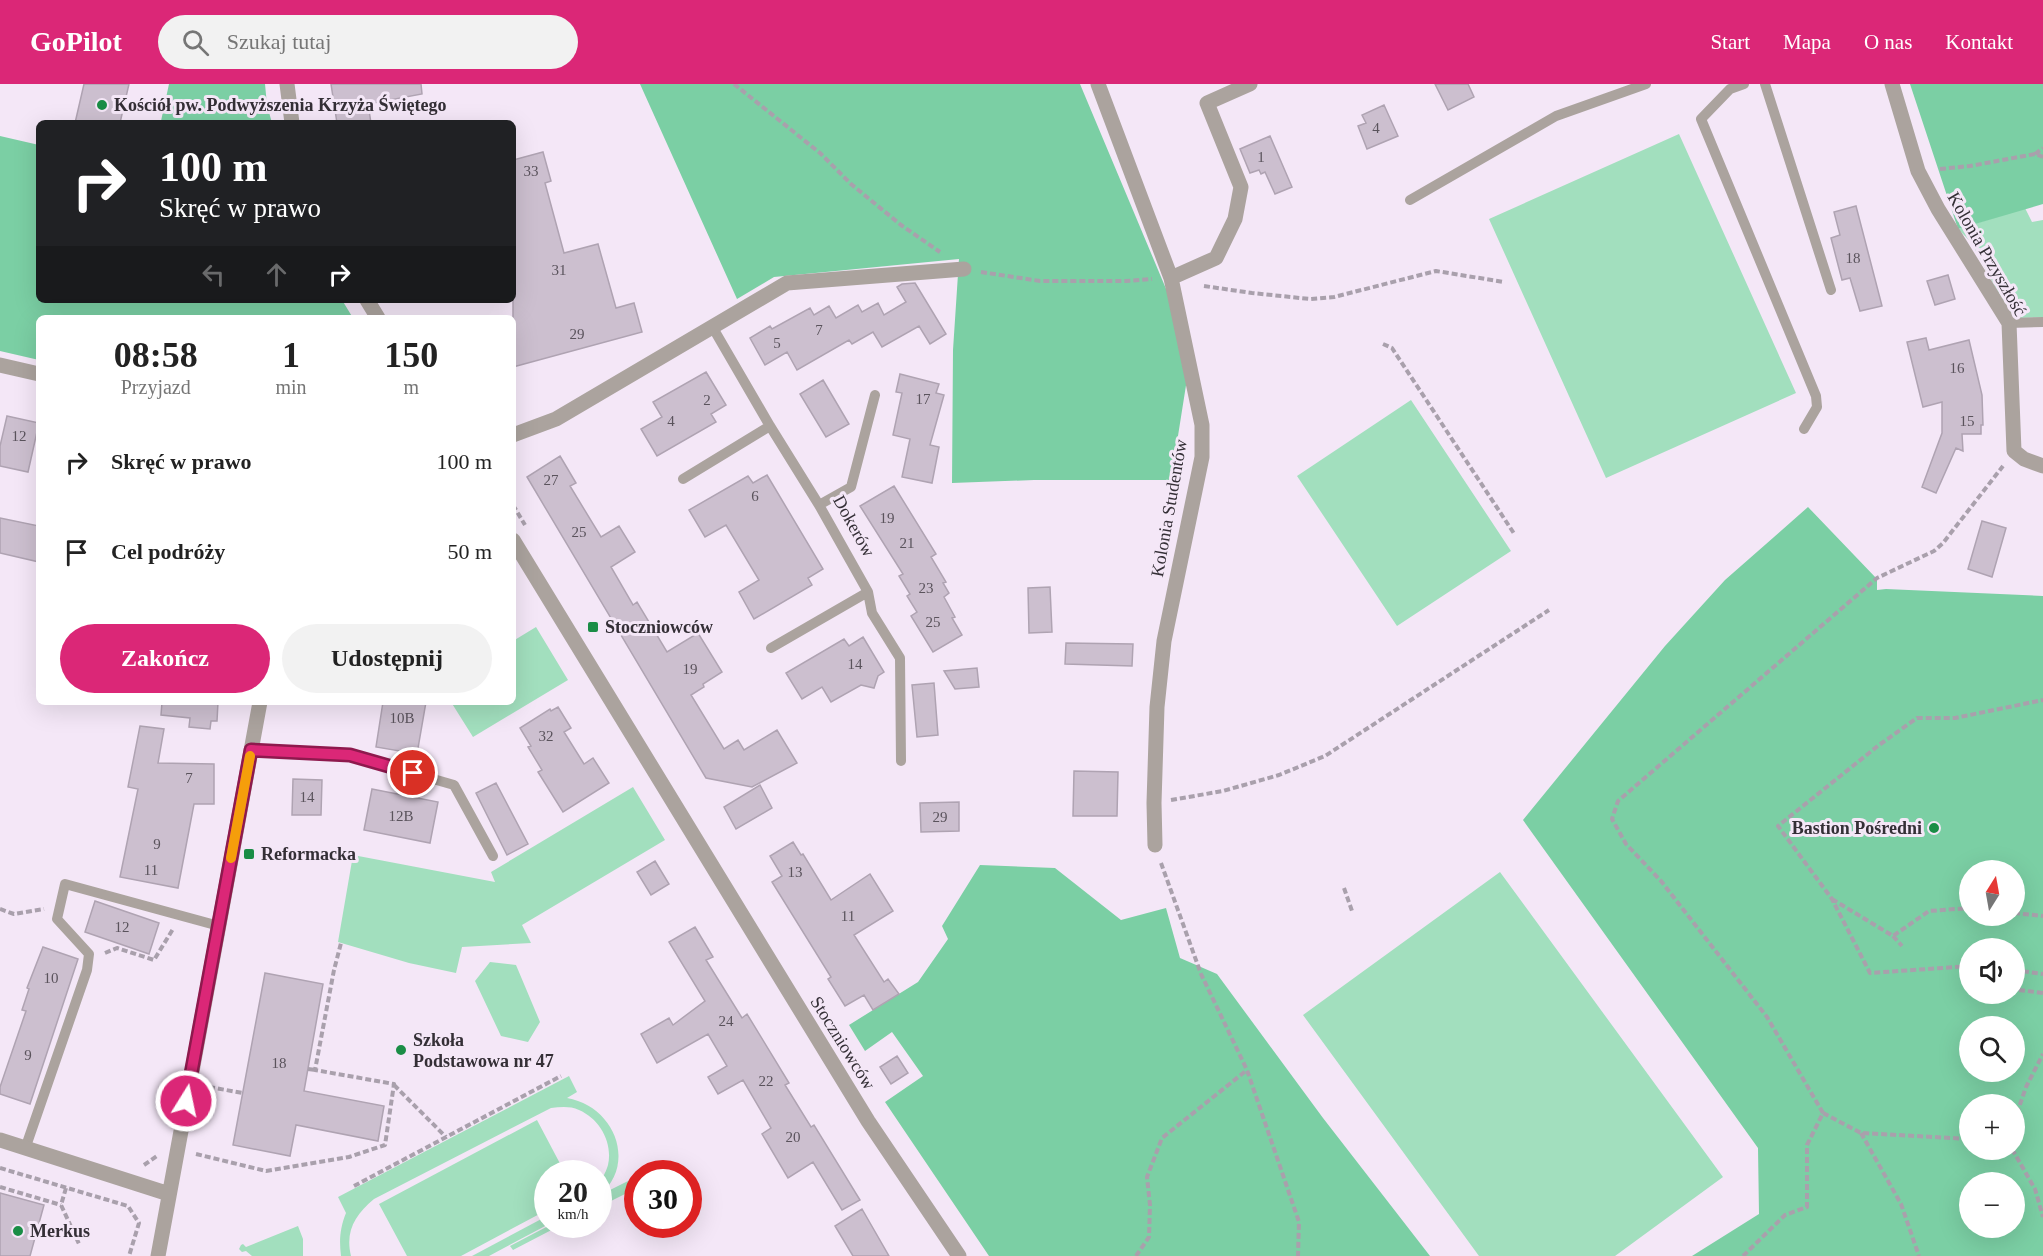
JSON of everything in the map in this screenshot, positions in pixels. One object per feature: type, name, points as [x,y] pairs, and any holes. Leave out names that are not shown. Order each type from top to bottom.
[{"type":"street","points":[[287,84],[292,120]]},
{"type":"street","name":"Kolonia Studentów","points":[[1098,84],[1172,280],[1202,425],[1202,457],[1164,641],[1157,707],[1155,845]]},
{"type":"street","points":[[1172,280],[1216,258],[1235,219],[1241,187],[1207,103],[1250,84]]},
{"type":"street","name":"Kolonia Przyszłość","points":[[1892,84],[1918,171],[1938,209],[2009,323],[2014,451]]},
{"type":"street","points":[[516,434],[556,419],[787,283],[964,269]]},
{"type":"street","points":[[0,365],[36,373]]},
{"type":"street","points":[[2014,451],[2024,459],[2043,466]]},
{"type":"street","name":"Stoczniowców","points":[[516,545],[868,1120],[958,1256]]},
{"type":"street","points":[[158,1256],[259,705]]},
{"type":"street","points":[[0,1140],[169,1194]]},
{"type":"lane","points":[[1410,200],[1556,116],[1646,84]]},
{"type":"lane","points":[[1744,84],[1730,88],[1701,119],[1816,396],[1817,407],[1804,429]]},
{"type":"lane","points":[[1765,84],[1831,290]]},
{"type":"lane","points":[[2009,323],[2043,322]]},
{"type":"lane","name":"Dokerów","points":[[713,328],[819,505],[868,592],[872,613],[900,658],[901,761]]},
{"type":"lane","points":[[819,505],[851,486],[875,394]]},
{"type":"lane","points":[[683,479],[770,426]]},
{"type":"lane","points":[[771,648],[868,592]]},
{"type":"lane","points":[[251,750],[350,755],[454,785],[493,856]]},
{"type":"lane","points":[[25,1149],[87,970],[88,954],[57,919],[65,884],[219,926]]},
{"type":"path","points":[[734,84],[820,153],[850,184],[901,225],[964,269],[1040,281],[1172,280],[1310,299],[1334,297],[1437,271],[1504,282]]},
{"type":"path","points":[[1918,171],[1970,166],[2035,154],[2043,148]]},
{"type":"path","points":[[2035,154],[2043,157]]},
{"type":"path","points":[[1383,344],[1392,348],[1515,535]]},
{"type":"path","points":[[1959,1138],[1861,1133],[1823,1113],[1767,1017],[1661,881],[1626,844],[1612,819],[1618,801],[1877,578],[1934,551],[1943,543],[2014,451]]},
{"type":"path","points":[[1154,803],[1223,791],[1279,775],[1325,756],[1550,610]]},
{"type":"path","points":[[1959,967],[1870,973],[1832,899],[1778,826],[1878,745],[1917,718],[1955,718],[2043,700]]},
{"type":"path","points":[[1155,845],[1202,974],[1247,1070],[1299,1222],[1298,1256]]},
{"type":"path","points":[[1344,888],[1352,911]]},
{"type":"path","points":[[1832,899],[1893,936],[1902,946]]},
{"type":"path","points":[[0,909],[14,914],[59,906]]},
{"type":"path","points":[[1893,936],[1929,911],[1959,909]]},
{"type":"path","points":[[2025,914],[2043,916]]},
{"type":"path","points":[[88,961],[117,948],[154,960],[170,934]]},
{"type":"path","points":[[315,1070],[341,943]]},
{"type":"path","points":[[2025,971],[2043,974]]},
{"type":"path","points":[[2025,991],[2043,993]]},
{"type":"path","points":[[2024,1094],[2043,1054]]},
{"type":"path","points":[[308,1069],[394,1084],[446,1137]]},
{"type":"path","points":[[1136,1256],[1149,1237],[1150,1205],[1147,1177],[1162,1138],[1247,1070]]},
{"type":"path","points":[[354,1186],[561,1076]]},
{"type":"path","points":[[192,1153],[266,1171],[350,1157],[384,1144],[394,1084]]},
{"type":"path","points":[[202,1086],[243,1094]]},
{"type":"path","points":[[1743,1256],[1785,1215],[1807,1207],[1807,1145],[1823,1113]]},
{"type":"path","points":[[1861,1133],[1901,1204],[1919,1256]]},
{"type":"path","points":[[2018,1160],[2035,1189],[2043,1217]]},
{"type":"path","points":[[0,1168],[128,1206],[139,1223],[137,1238],[129,1256]]},
{"type":"path","points":[[0,1187],[61,1205]]},
{"type":"path","points":[[66,1188],[61,1205],[80,1246]]},
{"type":"green space","points":[[169,84],[265,84],[271,120],[161,120]]},
{"type":"green space","points":[[640,84],[1080,84],[1177,315],[1187,379],[1171,480],[1034,480],[952,483],[953,350],[959,259],[774,277],[737,299]]},
{"type":"green space","points":[[1910,84],[2043,84],[2043,204],[1958,229]]},
{"type":"green space","points":[[1679,134],[1796,393],[1606,478],[1489,219]]},
{"type":"green space","points":[[0,136],[36,144],[36,303],[344,303],[351,315],[36,315],[36,359],[0,351]]},
{"type":"green space","points":[[2025,208],[2032,222],[2043,220],[2043,317],[2019,318],[2009,313],[1971,242],[1958,229]]},
{"type":"green space","points":[[1411,400],[1511,551],[1397,626],[1297,476]]},
{"type":"green space","points":[[1808,507],[1877,579],[1877,590],[2043,596],[2043,1256],[1692,1256],[1759,1214],[1758,1148],[1523,820],[1665,646],[1725,580]]},
{"type":"green space","points":[[536,627],[568,680],[473,737],[453,705],[516,705],[516,639]]},
{"type":"green space","points":[[633,787],[665,840],[522,925],[531,943],[462,947],[456,973],[409,963],[338,942],[353,855],[495,882],[491,872]]},
{"type":"green space","points":[[980,865],[1055,868],[1121,920],[1166,908],[1180,958],[1217,974],[1323,1118],[1430,1256],[989,1256],[885,1102],[923,1076],[892,1032],[865,1051],[849,1025],[918,982],[948,939],[942,926]]},
{"type":"green space","points":[[1500,872],[1723,1177],[1615,1256],[1479,1256],[1303,1015]]},
{"type":"green space","points":[[490,962],[516,965],[540,1022],[528,1042],[501,1036],[475,981]]},
{"type":"green space","points":[[569,1076],[577,1092],[567,1098],[583,1103],[597,1112],[608,1124],[615,1138],[618,1153],[617,1168],[612,1180],[612,1160],[609,1160],[607,1140],[599,1126],[579,1110],[569,1107],[551,1108],[374,1199],[353,1224],[349,1239],[351,1256],[341,1256],[342,1224],[346,1213],[338,1197]]},
{"type":"green space","points":[[537,1120],[558,1160],[534,1160],[534,1217],[461,1256],[407,1256],[379,1204]]},
{"type":"green space","points":[[624,1183],[624,1194],[612,1200],[612,1189]]},
{"type":"green space","points":[[534,1223],[534,1232],[489,1256],[472,1256]]},
{"type":"green space","points":[[298,1226],[303,1239],[303,1256],[252,1256],[239,1249],[243,1244],[246,1247]]},
{"type":"green space","points":[[534,1233],[534,1238],[536,1238],[513,1250],[510,1246]]},
{"type":"building","name":"Kościół pw. Podwyższenia Krzyża Świętego","points":[[84,84],[129,84],[121,120],[76,120]]},
{"type":"building","points":[[331,84],[421,84],[422,94],[368,104],[371,120],[337,120]]},
{"type":"building","points":[[1435,84],[1468,84],[1474,97],[1448,110]]},
{"type":"building","points":[[1384,105],[1398,136],[1367,149],[1358,126],[1366,123],[1362,115]]},
{"type":"building","points":[[1270,136],[1292,187],[1275,194],[1265,172],[1261,174],[1259,170],[1250,173],[1240,149]]},
{"type":"building","points":[[543,152],[551,181],[545,183],[564,253],[598,244],[616,308],[634,303],[642,332],[516,366],[516,315],[513,315],[513,303],[516,303],[516,159]]},
{"type":"building","points":[[1856,206],[1882,306],[1860,311],[1850,278],[1842,280],[1831,238],[1840,235],[1834,212]]},
{"type":"building","points":[[1948,275],[1955,299],[1935,305],[1927,281]]},
{"type":"building","points":[[915,283],[946,334],[930,344],[919,326],[882,347],[873,332],[852,344],[849,340],[797,370],[787,352],[765,365],[750,338],[810,308],[814,315],[829,306],[836,318],[858,305],[862,312],[878,303],[884,315],[906,302],[897,287],[902,284]]},
{"type":"building","points":[[1926,338],[1929,350],[1969,340],[1982,395],[1981,434],[1962,434],[1963,451],[1956,448],[1936,493],[1922,487],[1942,433],[1942,402],[1923,407],[1907,342]]},
{"type":"building","points":[[706,372],[726,405],[711,414],[716,422],[657,456],[641,429],[662,417],[653,402]]},
{"type":"building","points":[[900,374],[939,384],[936,393],[944,395],[930,445],[939,447],[932,483],[902,477],[910,439],[893,435],[902,393],[896,392]]},
{"type":"building","points":[[823,380],[849,424],[826,437],[800,394]]},
{"type":"building","points":[[7,416],[36,422],[36,436],[28,472],[0,466],[0,446]]},
{"type":"building","points":[[560,456],[576,483],[570,486],[601,537],[619,526],[635,552],[611,567],[633,605],[637,602],[667,652],[698,633],[722,672],[691,695],[724,749],[738,740],[744,750],[777,730],[797,763],[752,787],[706,778],[527,477]]},
{"type":"building","points":[[767,475],[823,569],[808,578],[812,585],[754,619],[739,592],[759,580],[726,525],[705,537],[689,510],[748,476],[753,483]]},
{"type":"building","points":[[894,486],[936,554],[931,557],[946,582],[943,583],[949,593],[944,597],[962,635],[933,652],[911,616],[917,612],[899,576],[903,574],[860,506]]},
{"type":"building","points":[[0,518],[36,525],[36,561],[0,553]]},
{"type":"building","points":[[1982,521],[2006,528],[1992,577],[1968,569]]},
{"type":"building","points":[[1050,587],[1052,632],[1029,633],[1028,588]]},
{"type":"building","points":[[863,637],[884,672],[878,676],[874,688],[861,685],[831,702],[822,687],[802,699],[786,673],[844,639],[849,646]]},
{"type":"building","points":[[1066,643],[1133,644],[1132,666],[1065,664]]},
{"type":"building","points":[[977,668],[979,687],[955,689],[944,671]]},
{"type":"building","points":[[934,683],[938,735],[917,737],[912,685]]},
{"type":"building","points":[[162,705],[218,705],[217,721],[211,721],[210,729],[189,727],[190,718],[161,715]]},
{"type":"building","points":[[383,705],[425,705],[417,754],[376,747]]},
{"type":"building","points":[[558,707],[571,728],[564,732],[584,764],[593,758],[609,783],[563,812],[538,772],[542,770],[520,728],[550,709],[551,711]]},
{"type":"building","points":[[140,726],[164,729],[158,763],[214,764],[214,804],[194,804],[178,888],[120,877],[138,789],[128,787]]},
{"type":"building","points":[[1074,771],[1118,772],[1117,816],[1073,816]]},
{"type":"building","points":[[293,779],[322,780],[321,815],[292,815]]},
{"type":"building","points":[[496,783],[528,844],[507,855],[476,793]]},
{"type":"building","points":[[760,785],[772,808],[736,829],[724,807]]},
{"type":"building","points":[[372,789],[438,802],[430,843],[364,830]]},
{"type":"building","points":[[959,802],[959,831],[921,832],[920,803]]},
{"type":"building","points":[[793,842],[831,900],[870,874],[893,911],[854,935],[884,982],[888,979],[899,994],[873,1010],[864,995],[845,1006],[828,979],[831,977],[772,882],[782,876],[770,856]]},
{"type":"building","points":[[655,861],[669,884],[651,895],[637,872]]},
{"type":"building","points":[[95,901],[159,923],[149,954],[85,932]]},
{"type":"building","points":[[695,927],[713,957],[706,960],[742,1018],[747,1014],[789,1083],[785,1085],[811,1127],[814,1125],[860,1200],[842,1210],[813,1162],[788,1178],[762,1134],[771,1128],[743,1080],[718,1094],[708,1077],[727,1066],[708,1034],[657,1063],[641,1034],[669,1018],[673,1025],[705,1001],[669,942]]},
{"type":"building","points":[[43,947],[78,959],[30,1104],[0,1094],[0,1087],[26,1011],[22,1010],[29,989],[27,988]]},
{"type":"building","points":[[265,973],[323,984],[304,1091],[384,1106],[378,1141],[296,1125],[290,1156],[233,1145]]},
{"type":"building","points":[[897,1056],[908,1073],[891,1084],[880,1067]]},
{"type":"building","name":"Merkus","points":[[0,1193],[44,1205],[30,1256],[0,1256]]},
{"type":"building","points":[[862,1209],[889,1256],[853,1256],[835,1226]]},
{"type":"slow traffic","points":[[231,858],[250,756]]},
{"type":"place","name":"Kościół pw. Podwyższenia Krzyża Świętego","points":[[102,105]]},
{"type":"place","name":"Stoczniowców","points":[[593,627]]},
{"type":"place","name":"Bastion Pośredni","points":[[1934,828]]},
{"type":"place","name":"Reformacka","points":[[249,854]]},
{"type":"place","name":"Szkoła Podstawowa nr 47","points":[[401,1050]]},
{"type":"place","name":"Merkus","points":[[18,1231]]},
{"type":"route","points":[[186,1101],[251,750],[350,755],[413,773]]}]
